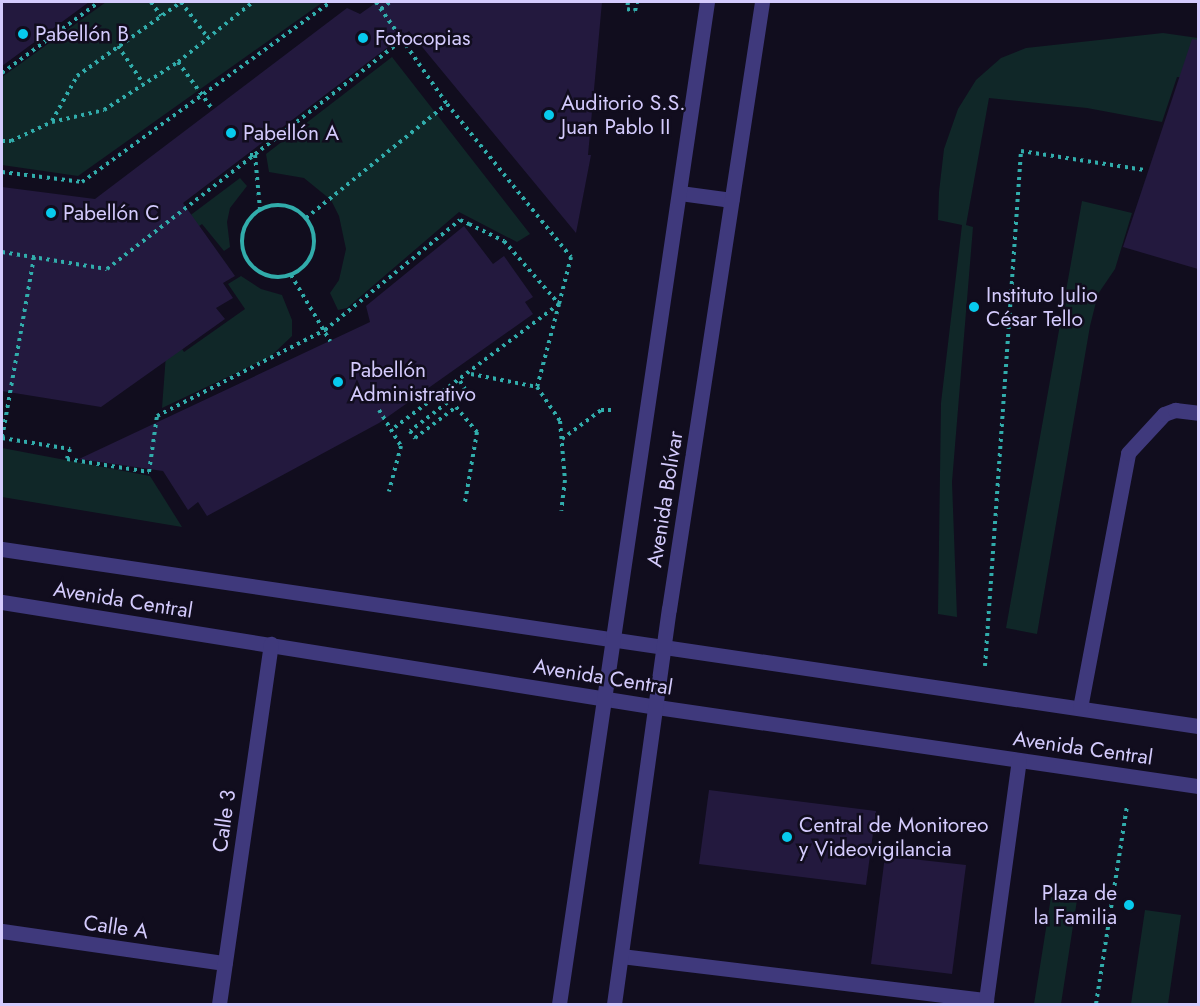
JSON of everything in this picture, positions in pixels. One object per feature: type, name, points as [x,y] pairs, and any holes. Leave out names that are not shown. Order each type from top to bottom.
[{"type":"street","name":"Avenida Bolívar","points":[[560,1005],[707,2]]},
{"type":"street","name":"Avenida Bolívar","points":[[614,1005],[664,646],[762,2]]},
{"type":"street","points":[[680,193],[732,200]]},
{"type":"street","points":[[1080,708],[1128,453],[1164,414],[1175,410],[1198,413]]},
{"type":"street","name":"Avenida Central","points":[[2,549],[1198,726]]},
{"type":"street","name":"Avenida Central","points":[[2,603],[657,707],[1198,786]]},
{"type":"street","name":"Calle 3","points":[[219,1005],[271,644]]},
{"type":"street","points":[[621,956],[986,1000],[1019,760]]},
{"type":"street","name":"Calle A","points":[[2,931],[225,963]]},
{"type":"path","points":[[2,73],[99,2]]},
{"type":"path","points":[[151,2],[161,16]]},
{"type":"path","points":[[52,122],[77,76],[181,2],[208,38]]},
{"type":"path","points":[[2,141],[11,141],[52,122],[104,110],[178,62],[252,2]]},
{"type":"path","points":[[2,172],[82,182],[203,92],[331,2]]},
{"type":"path","points":[[376,2],[447,104],[571,257],[537,387]]},
{"type":"path","points":[[381,9],[390,2]]},
{"type":"path","points":[[628,2],[627,9],[635,11],[637,2]]},
{"type":"path","points":[[2,252],[106,269],[402,39]]},
{"type":"path","points":[[118,46],[142,84]]},
{"type":"path","points":[[178,62],[203,92],[213,110]]},
{"type":"path","points":[[306,218],[447,104]]},
{"type":"path","points":[[981,693],[1021,151],[1145,170]]},
{"type":"path","points":[[252,155],[260,210]]},
{"type":"path","points":[[288,206],[306,218],[314,237],[313,251],[306,264],[291,275],[268,276],[246,259],[243,231],[260,210],[288,206]]},
{"type":"path","points":[[34,257],[2,438],[70,449],[67,459],[149,472],[157,416],[326,330],[460,220],[504,241],[559,304]]},
{"type":"path","points":[[291,275],[326,330],[330,341]]},
{"type":"path","points":[[391,430],[460,381],[559,304]]},
{"type":"path","points":[[470,373],[537,387],[560,421],[565,480],[561,511]]},
{"type":"path","points":[[460,381],[465,389],[410,431],[415,438],[456,407],[477,432],[465,502]]},
{"type":"path","points":[[379,410],[401,446],[389,491]]},
{"type":"path","points":[[561,440],[600,410]]},
{"type":"path","points":[[1096,1005],[1132,776]]},
{"type":"green space","points":[[106,2],[323,2],[78,176],[2,165],[2,77]]},
{"type":"green space","points":[[1163,33],[1198,38],[1198,79],[1177,77],[1162,122],[1087,108],[989,98],[966,225],[973,227],[952,482],[957,617],[938,614],[941,403],[962,225],[938,220],[939,192],[944,149],[958,109],[976,80],[1001,58],[1026,48]]},
{"type":"green space","points":[[392,57],[530,234],[517,242],[459,212],[347,308],[338,310],[330,293],[339,280],[346,249],[339,216],[331,200],[304,178],[269,172],[266,154]]},
{"type":"green space","points":[[240,178],[247,186],[230,208],[227,222],[230,247],[224,251],[202,224],[122,282],[112,274]]},
{"type":"green space","points":[[1082,201],[1132,213],[1115,269],[1098,294],[1090,326],[1037,634],[1006,628]]},
{"type":"green space","points":[[241,276],[261,289],[282,295],[292,320],[292,336],[270,357],[162,408],[167,341],[173,335],[184,352],[245,309],[228,284]]},
{"type":"green space","points":[[2,448],[150,476],[182,527],[2,497]]},
{"type":"green space","points":[[1051,897],[1077,900],[1061,1004],[1034,1004]]},
{"type":"green space","points":[[1145,910],[1181,915],[1168,1004],[1131,1004]]},
{"type":"building","name":"Pabellón B","points":[[2,2],[89,2],[2,66]]},
{"type":"building","points":[[377,2],[602,2],[588,155],[591,155],[576,233],[409,31],[183,203],[235,276],[223,283],[233,298],[216,308],[225,319],[101,407],[2,391],[2,187],[95,199],[347,8],[360,14]]},
{"type":"building","points":[[1192,39],[1198,40],[1198,269],[1123,247]]},
{"type":"building","name":"Pabellón Administrativo","points":[[464,226],[493,264],[504,256],[533,297],[525,302],[533,314],[379,423],[207,516],[198,502],[188,510],[163,471],[79,459],[370,322],[366,306]]},
{"type":"building","name":"Central de Monitoreo y Videovigilancia","points":[[709,790],[876,811],[866,885],[699,864]]},
{"type":"building","points":[[885,856],[966,865],[952,974],[871,964]]},
{"type":"place","name":"Pabellón B","points":[[23,34]]},
{"type":"place","name":"Fotocopias","points":[[363,38]]},
{"type":"place","name":"Auditorio S.S. Juan Pablo II","points":[[549,115]]},
{"type":"place","name":"Pabellón A","points":[[231,133]]},
{"type":"place","name":"Pabellón C","points":[[51,213]]},
{"type":"place","name":"Instituto Julio César Tello","points":[[974,307]]},
{"type":"place","name":"Pabellón Administrativo","points":[[338,382]]},
{"type":"place","name":"Central de Monitoreo y Videovigilancia","points":[[787,837]]},
{"type":"place","name":"Plaza de la Familia","points":[[1129,905]]}]
